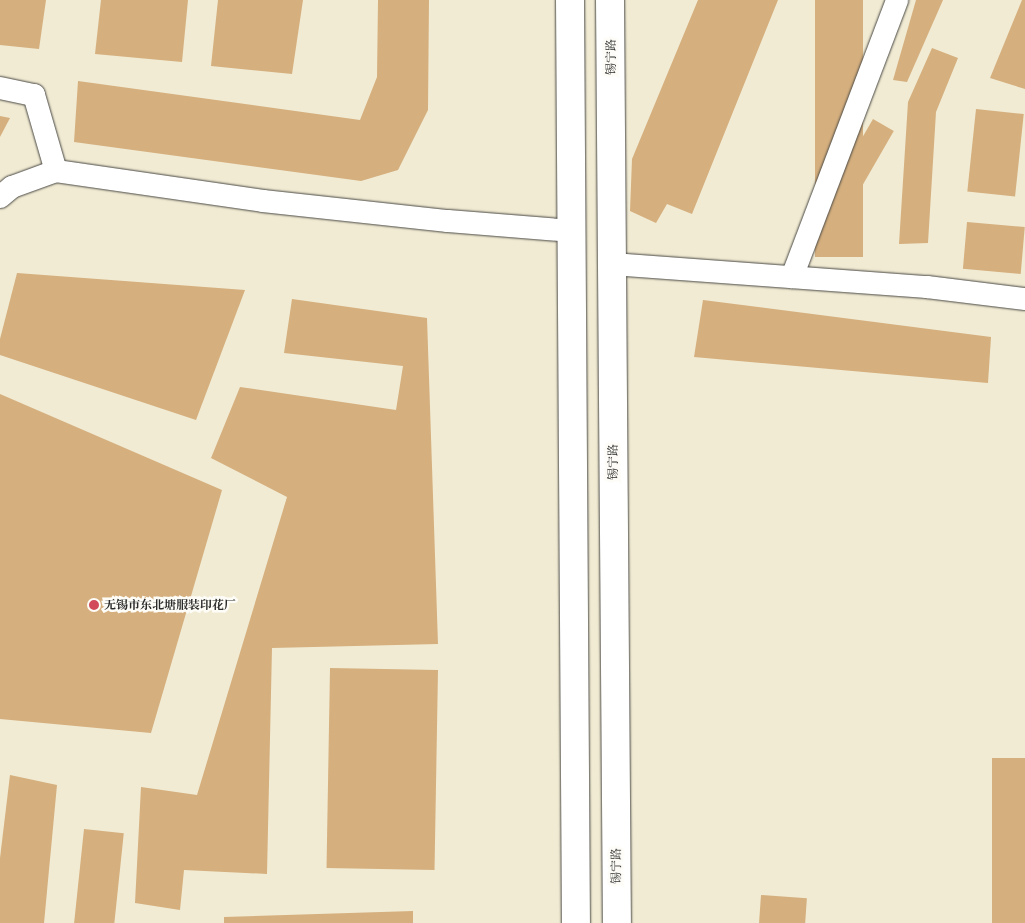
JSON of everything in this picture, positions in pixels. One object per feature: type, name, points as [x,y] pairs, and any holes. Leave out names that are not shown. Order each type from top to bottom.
[{"type":"main road","points":[[570,0],[576,923]]},
{"type":"main road","name":"锡宁路","points":[[610,0],[616,923]]},
{"type":"street","points":[[792,278],[897,0]]},
{"type":"street","points":[[0,88],[34,95],[56,171]]},
{"type":"street","points":[[0,197],[12,187],[56,171],[263,201],[448,221],[571,231]]},
{"type":"street","points":[[612,264],[927,287],[1025,299]]},
{"type":"building","points":[[0,0],[46,0],[39,49],[0,45]]},
{"type":"building","points":[[101,0],[188,0],[182,62],[95,54]]},
{"type":"building","points":[[218,0],[303,0],[292,74],[211,66]]},
{"type":"building","points":[[378,0],[429,0],[428,110],[398,170],[361,181],[74,142],[78,81],[360,120],[377,77]]},
{"type":"building","points":[[698,0],[778,0],[692,214],[667,204],[656,223],[630,211],[632,159]]},
{"type":"building","points":[[815,0],[863,0],[863,257],[815,257]]},
{"type":"building","points":[[916,0],[943,0],[907,82],[893,80]]},
{"type":"building","points":[[1022,0],[1025,0],[1025,89],[990,78]]},
{"type":"building","points":[[932,48],[958,58],[936,112],[928,243],[899,244],[908,102]]},
{"type":"building","points":[[976,109],[1024,114],[1015,197],[967,192]]},
{"type":"building","points":[[0,116],[10,118],[0,137]]},
{"type":"building","points":[[873,119],[894,131],[854,199],[834,187]]},
{"type":"building","points":[[967,222],[1025,227],[1021,274],[963,269]]},
{"type":"building","points":[[17,273],[245,290],[196,420],[0,355],[0,339]]},
{"type":"building","points":[[292,299],[427,318],[438,644],[272,648],[267,874],[184,870],[180,910],[135,903],[141,787],[197,795],[287,497],[211,458],[240,387],[396,410],[403,366],[284,353]]},
{"type":"building","points":[[703,300],[991,337],[988,383],[694,357]]},
{"type":"building","name":"无锡市东北塘服装印花厂","points":[[0,394],[222,490],[151,733],[0,719]]},
{"type":"building","points":[[330,668],[438,670],[435,870],[327,868]]},
{"type":"building","points":[[992,758],[1025,758],[1025,923],[992,923]]},
{"type":"building","points":[[10,775],[57,785],[44,923],[0,923],[0,858]]},
{"type":"building","points":[[84,829],[124,833],[114,923],[74,923]]},
{"type":"building","points":[[761,895],[807,898],[805,923],[759,923]]},
{"type":"building","points":[[413,911],[413,923],[224,923],[224,917]]},
{"type":"place","name":"无锡市东北塘服装印花厂","points":[[94,605]]}]
